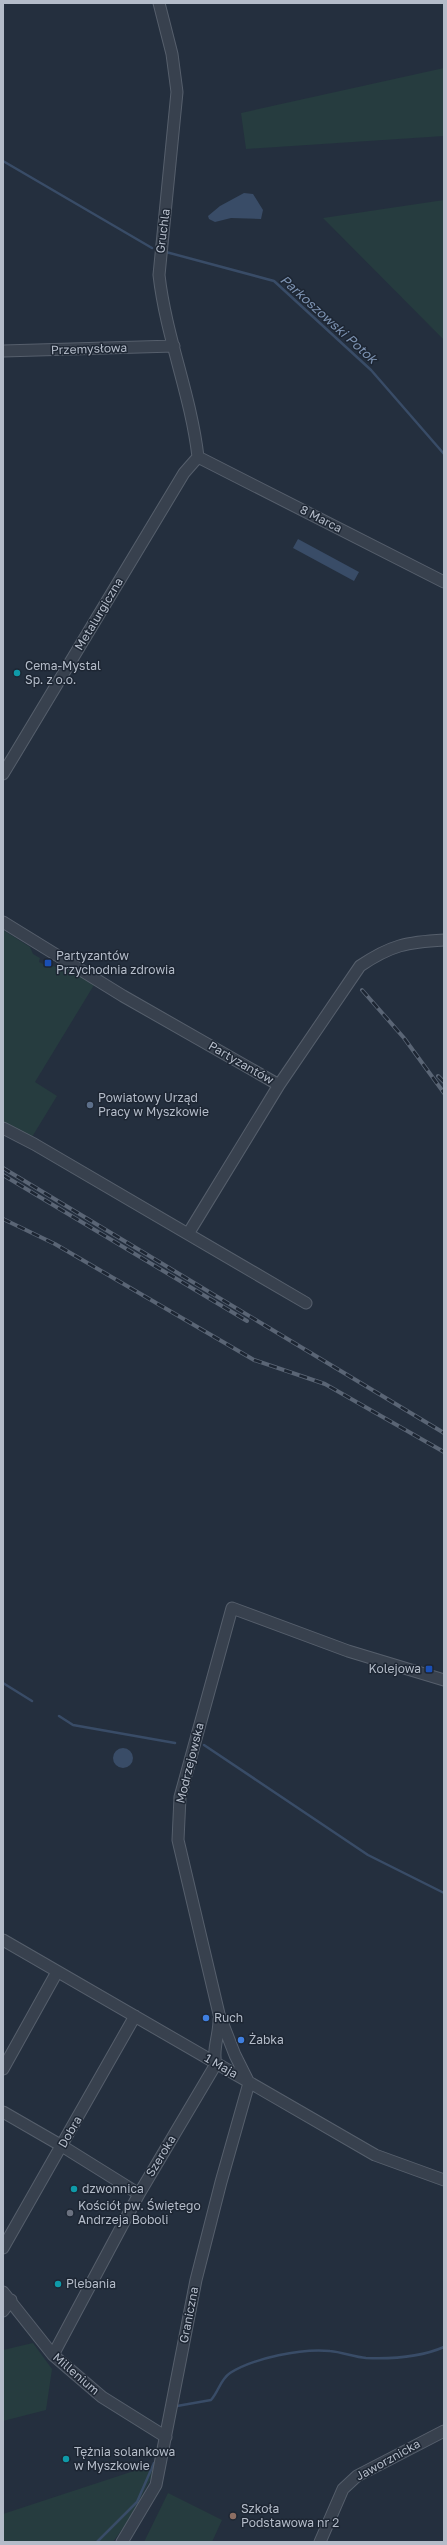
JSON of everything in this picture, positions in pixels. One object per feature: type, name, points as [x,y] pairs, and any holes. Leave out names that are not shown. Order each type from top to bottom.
[{"type":"street","name":"Gruchla","points":[[159,3],[172,54],[176,83],[175,126],[159,265],[161,289],[193,419],[198,457]]},
{"type":"street","name":"Przemysłowa","points":[[3,351],[174,346]]},
{"type":"street","name":"8 Marca","points":[[198,457],[444,582]]},
{"type":"street","name":"Metalurgiczna","points":[[3,774],[184,473],[198,457]]},
{"type":"street","name":"Partyzantów","points":[[3,922],[123,996],[279,1085],[360,966],[377,954],[401,944],[444,940]]},
{"type":"street","points":[[188,1234],[279,1085]]},
{"type":"street","points":[[3,1128],[34,1144],[306,1303]]},
{"type":"street","name":"Modrzejowska","points":[[249,2083],[232,2048],[219,2014],[178,1840],[180,1797],[232,1608],[348,1652],[444,1680]]},
{"type":"street","name":"1 Maja","points":[[3,1940],[375,2155],[444,2180]]},
{"type":"street","points":[[3,2069],[57,1972]]},
{"type":"street","name":"Modrzejowska","points":[[216,2064],[213,2053],[218,2041],[219,2014]]},
{"type":"street","name":"Dobra","points":[[3,2248],[135,2016]]},
{"type":"street","points":[[216,2064],[228,2057],[232,2048]]},
{"type":"street","name":"Szeroka","points":[[53,2355],[139,2194],[216,2064]]},
{"type":"street","name":"Graniczna","points":[[122,2542],[156,2485],[196,2280],[220,2182],[249,2083]]},
{"type":"street","points":[[3,2112],[62,2146],[139,2194]]},
{"type":"street","name":"Millenium","points":[[3,2292],[11,2300],[53,2355],[102,2397],[166,2436]]},
{"type":"street","points":[[3,2311],[11,2300]]},
{"type":"street","name":"Jaworznicka","points":[[320,2542],[344,2489],[349,2482],[357,2476],[444,2431]]},
{"type":"green space","points":[[444,68],[444,136],[246,149],[241,113]]},
{"type":"green space","points":[[444,200],[444,340],[323,218]]},
{"type":"green space","points":[[3,930],[30,947],[33,954],[40,958],[39,962],[47,966],[49,964],[58,968],[65,967],[94,985],[35,1082],[57,1096],[32,1137],[3,1123]]},
{"type":"green space","points":[[33,2343],[52,2369],[46,2410],[3,2421],[3,2350]]},
{"type":"green space","points":[[149,2466],[156,2469],[130,2518],[113,2542],[3,2542],[3,2514]]},
{"type":"green space","points":[[168,2493],[222,2520],[212,2542],[144,2542]]},
{"type":"water","points":[[244,193],[253,194],[263,210],[261,219],[231,218],[215,222],[209,219],[208,216],[220,206]]},
{"type":"water","points":[[298,539],[359,572],[354,581],[293,548]]},
{"type":"water","points":[[123,1748],[130,1751],[133,1758],[130,1765],[123,1768],[116,1765],[113,1758],[116,1751]]},
{"type":"waterway","name":"Parkoszowski Potok","points":[[3,161],[152,248]]},
{"type":"waterway","name":"Parkoszowski Potok","points":[[166,252],[274,281],[371,370],[444,454]]},
{"type":"waterway","points":[[3,1683],[32,1701]]},
{"type":"waterway","points":[[59,1716],[73,1725],[175,1743]]},
{"type":"waterway","points":[[204,1745],[368,1855],[444,1893]]},
{"type":"waterway","points":[[177,2406],[211,2400],[224,2379],[230,2373],[252,2363],[278,2355],[319,2350],[357,2357],[386,2358],[406,2357],[426,2353],[444,2347]]},
{"type":"waterway","points":[[97,2542],[137,2502],[154,2463]]},
{"type":"railway","points":[[362,990],[404,1038],[444,1093]]},
{"type":"railway","points":[[438,1076],[444,1082]]},
{"type":"railway","points":[[3,1168],[444,1433]]},
{"type":"railway","points":[[3,1175],[247,1321]]},
{"type":"railway","points":[[3,1219],[55,1244],[254,1360],[325,1384],[444,1452]]},
{"type":"place","name":"Cema-Mystal Sp. z o.o.","points":[[17,673]]},
{"type":"place","name":"Partyzantów Przychodnia zdrowia","points":[[48,963]]},
{"type":"place","name":"Powiatowy Urząd Pracy w Myszkowie","points":[[90,1105]]},
{"type":"place","name":"Kolejowa","points":[[429,1669]]},
{"type":"place","name":"Ruch","points":[[206,2018]]},
{"type":"place","name":"Żabka","points":[[241,2040]]},
{"type":"place","name":"dzwonnica","points":[[74,2189]]},
{"type":"place","name":"Kościół pw. Świętego Andrzeja Boboli","points":[[70,2213]]},
{"type":"place","name":"Plebania","points":[[58,2284]]},
{"type":"place","name":"Tężnia solankowa w Myszkowie","points":[[66,2459]]},
{"type":"place","name":"Szkoła Podstawowa nr 2","points":[[233,2516]]}]
